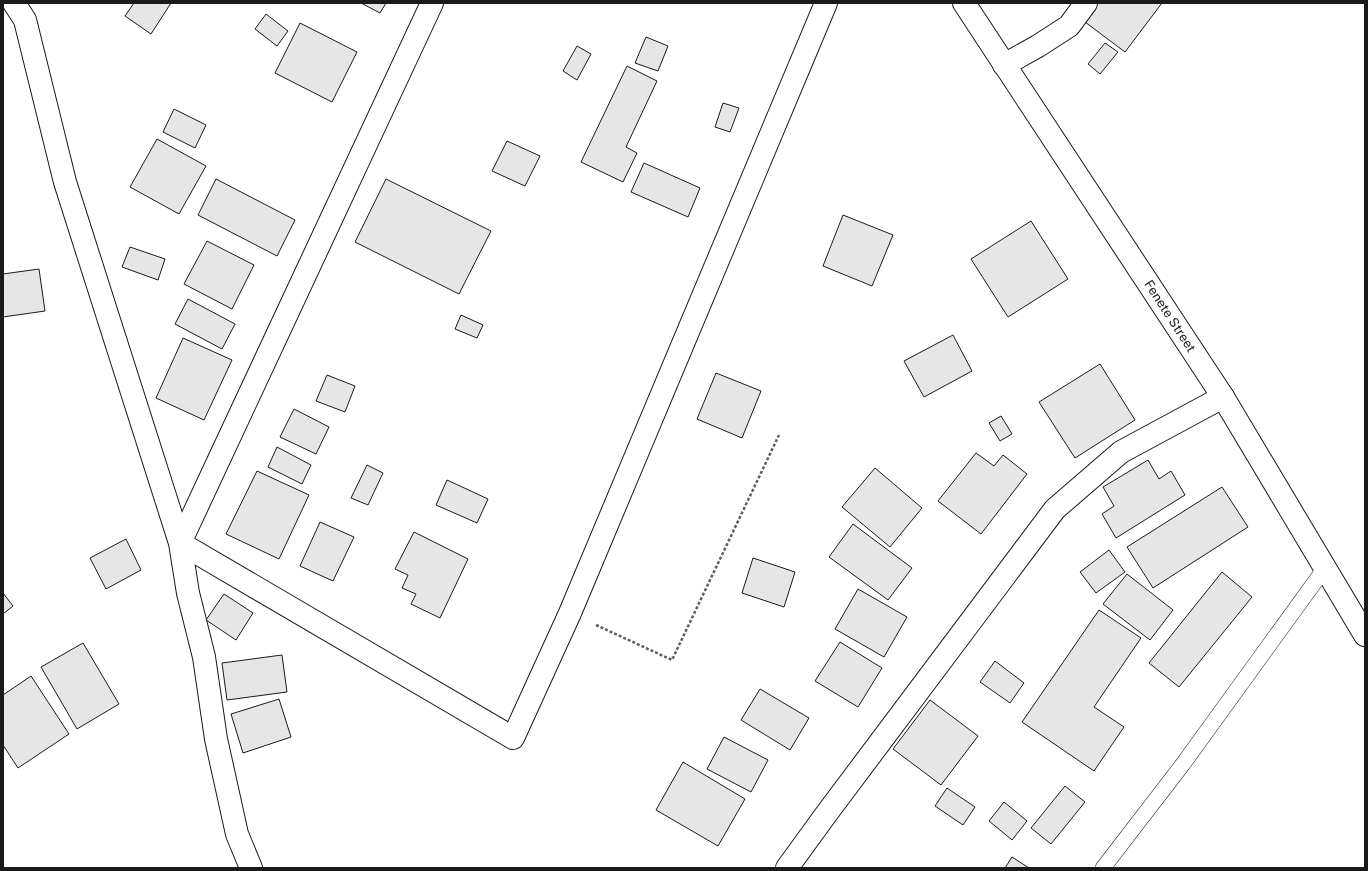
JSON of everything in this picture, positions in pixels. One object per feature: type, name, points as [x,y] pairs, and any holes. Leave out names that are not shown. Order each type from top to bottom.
[{"type":"street","points":[[14,3],[25,20],[65,182],[180,543],[188,593],[204,657],[216,739],[237,834],[251,868]]},
{"type":"street","points":[[180,543],[432,3]]},
{"type":"street","points":[[180,543],[513,738],[570,613],[826,3]]},
{"type":"street","name":"Fenete Street","points":[[964,3],[1223,397],[1365,635]]},
{"type":"street","points":[[1004,65],[1038,46],[1069,26],[1086,3]]},
{"type":"street","points":[[787,868],[826,813],[1055,509],[1121,452],[1223,397]]},
{"type":"lane","points":[[1103,868],[1183,764],[1325,568]]},
{"type":"path","points":[[570,613],[672,660],[778,435]]},
{"type":"building","points":[[134,3],[171,3],[151,34],[125,16]]},
{"type":"building","points":[[361,3],[386,3],[380,13]]},
{"type":"building","points":[[1093,3],[1162,3],[1125,52],[1081,19]]},
{"type":"building","points":[[266,14],[288,31],[277,46],[255,29]]},
{"type":"building","points":[[300,23],[357,52],[332,102],[275,73]]},
{"type":"building","points":[[646,37],[668,46],[658,71],[635,63]]},
{"type":"building","points":[[1105,43],[1118,52],[1100,74],[1088,64]]},
{"type":"building","points":[[577,46],[591,54],[577,80],[563,71]]},
{"type":"building","points":[[627,66],[657,81],[626,147],[637,153],[623,182],[581,162]]},
{"type":"building","points":[[723,103],[739,108],[730,132],[715,127]]},
{"type":"building","points":[[174,109],[206,125],[195,148],[163,132]]},
{"type":"building","points":[[157,139],[206,166],[179,214],[130,187]]},
{"type":"building","points":[[507,141],[540,156],[525,186],[492,171]]},
{"type":"building","points":[[644,163],[700,188],[688,217],[631,192]]},
{"type":"building","points":[[216,179],[295,220],[277,256],[198,215]]},
{"type":"building","points":[[386,179],[491,231],[459,294],[355,242]]},
{"type":"building","points":[[843,215],[893,235],[872,286],[823,266]]},
{"type":"building","points":[[1031,221],[1068,279],[1008,317],[971,259]]},
{"type":"building","points":[[207,241],[254,265],[232,309],[184,284]]},
{"type":"building","points":[[130,247],[165,259],[158,280],[122,267]]},
{"type":"building","points":[[39,269],[45,311],[3,317],[3,274]]},
{"type":"building","points":[[188,299],[235,324],[222,349],[175,324]]},
{"type":"building","points":[[461,315],[483,325],[477,338],[455,329]]},
{"type":"building","points":[[953,335],[972,371],[924,397],[904,361]]},
{"type":"building","points":[[183,338],[232,360],[204,420],[156,398]]},
{"type":"building","points":[[1100,364],[1135,420],[1075,458],[1039,402]]},
{"type":"building","points":[[716,373],[761,391],[742,438],[697,419]]},
{"type":"building","points":[[327,375],[355,386],[345,412],[316,401]]},
{"type":"building","points":[[294,409],[329,427],[316,454],[280,437]]},
{"type":"building","points":[[1001,416],[1012,434],[1000,441],[989,423]]},
{"type":"building","points":[[277,447],[311,465],[302,484],[268,467]]},
{"type":"building","points":[[976,453],[994,466],[1003,455],[1027,474],[981,534],[938,501]]},
{"type":"building","points":[[1148,460],[1159,479],[1171,471],[1185,495],[1116,538],[1102,514],[1114,506],[1103,487]]},
{"type":"building","points":[[367,465],[383,473],[368,505],[351,498]]},
{"type":"building","points":[[875,468],[922,508],[890,547],[842,507]]},
{"type":"building","points":[[257,471],[309,495],[279,559],[226,534]]},
{"type":"building","points":[[447,480],[488,499],[477,523],[436,505]]},
{"type":"building","points":[[1222,487],[1248,527],[1153,588],[1127,547]]},
{"type":"building","points":[[320,522],[354,537],[333,581],[300,566]]},
{"type":"building","points":[[853,524],[912,568],[888,600],[829,557]]},
{"type":"building","points":[[414,532],[468,559],[440,618],[411,604],[416,594],[402,588],[408,575],[395,569]]},
{"type":"building","points":[[126,539],[141,570],[106,589],[90,558]]},
{"type":"building","points":[[1109,550],[1125,572],[1096,593],[1080,572]]},
{"type":"building","points":[[753,558],[795,572],[784,607],[742,593]]},
{"type":"building","points":[[1222,572],[1252,597],[1179,687],[1149,663]]},
{"type":"building","points":[[1127,574],[1173,610],[1150,640],[1103,604]]},
{"type":"building","points":[[858,589],[907,617],[884,657],[835,629]]},
{"type":"building","points":[[3,593],[13,606],[3,614]]},
{"type":"building","points":[[224,594],[253,613],[236,640],[206,620]]},
{"type":"building","points":[[1099,610],[1141,638],[1094,707],[1124,727],[1094,771],[1022,722]]},
{"type":"building","points":[[840,642],[882,668],[858,707],[815,681]]},
{"type":"building","points":[[83,643],[119,704],[77,729],[41,667]]},
{"type":"building","points":[[282,655],[287,692],[227,700],[222,663]]},
{"type":"building","points":[[995,661],[1024,683],[1010,703],[980,682]]},
{"type":"building","points":[[31,676],[69,734],[18,768],[3,745],[3,695]]},
{"type":"building","points":[[760,689],[809,718],[790,750],[741,720]]},
{"type":"building","points":[[279,699],[291,737],[243,753],[231,714]]},
{"type":"building","points":[[930,700],[978,736],[941,785],[893,749]]},
{"type":"building","points":[[724,737],[768,760],[751,792],[707,769]]},
{"type":"building","points":[[683,762],[745,799],[718,846],[656,810]]},
{"type":"building","points":[[1065,786],[1085,802],[1051,844],[1031,828]]},
{"type":"building","points":[[947,788],[975,807],[963,825],[935,806]]},
{"type":"building","points":[[1004,802],[1027,821],[1012,840],[989,821]]},
{"type":"building","points":[[1012,857],[1029,868],[1005,868]]}]
